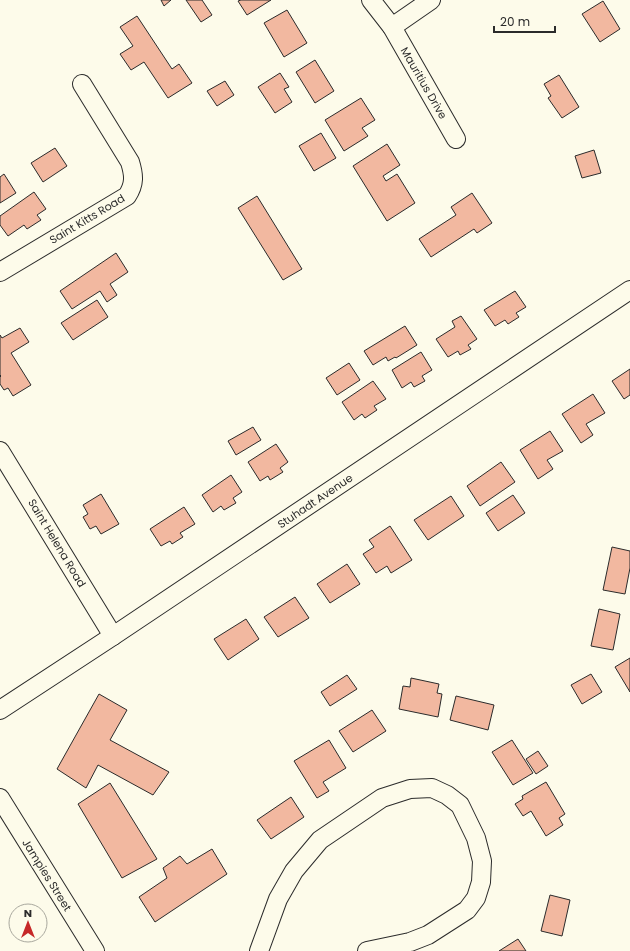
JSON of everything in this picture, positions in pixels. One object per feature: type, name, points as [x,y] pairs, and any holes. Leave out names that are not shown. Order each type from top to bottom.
[{"type":"street","name":"Mauritius Drive","points":[[371,0],[392,26],[456,139]]},
{"type":"street","points":[[392,26],[431,0]]},
{"type":"street","name":"Saint Kitts Road","points":[[0,272],[127,196],[132,188],[133,179],[130,162],[82,84]]},
{"type":"street","name":"Stuhadt Avenue","points":[[0,710],[630,290]]},
{"type":"street","name":"Saint Helena Road","points":[[0,451],[113,636]]},
{"type":"street","points":[[259,951],[278,899],[294,871],[320,840],[382,798],[410,789],[432,788],[447,795],[460,805],[476,838],[482,861],[481,882],[476,898],[467,910],[428,935],[410,942],[367,951]]},
{"type":"street","name":"Jampies Street","points":[[0,798],[95,951]]},
{"type":"building","points":[[161,0],[171,0],[164,6]]},
{"type":"building","points":[[186,0],[202,0],[212,15],[201,22]]},
{"type":"building","points":[[271,0],[247,15],[238,1]]},
{"type":"building","points":[[603,1],[620,29],[600,42],[582,14]]},
{"type":"building","points":[[287,10],[307,43],[284,57],[264,23]]},
{"type":"building","points":[[137,16],[172,69],[179,64],[192,83],[168,98],[144,62],[131,70],[120,54],[133,46],[120,27]]},
{"type":"building","points":[[315,60],[334,91],[315,103],[296,72]]},
{"type":"building","points":[[280,73],[289,87],[284,89],[292,102],[275,113],[258,87]]},
{"type":"building","points":[[559,75],[579,107],[562,118],[548,98],[551,96],[544,84]]},
{"type":"building","points":[[225,81],[234,95],[217,106],[207,91]]},
{"type":"building","points":[[361,98],[375,120],[362,128],[368,136],[344,151],[325,120]]},
{"type":"building","points":[[321,133],[336,158],[314,171],[299,146]]},
{"type":"building","points":[[387,144],[400,165],[383,176],[386,181],[397,174],[415,203],[387,221],[353,166]]},
{"type":"building","points":[[55,148],[67,166],[43,182],[31,163]]},
{"type":"building","points":[[594,150],[601,173],[582,178],[575,156]]},
{"type":"building","points":[[4,174],[16,193],[0,203],[0,177]]},
{"type":"building","points":[[34,192],[46,209],[37,215],[41,220],[27,229],[24,225],[8,236],[0,225],[0,216]]},
{"type":"building","points":[[472,193],[492,223],[477,233],[474,229],[431,257],[419,239],[456,215],[451,207]]},
{"type":"building","points":[[257,196],[302,269],[283,280],[238,208]]},
{"type":"building","points":[[116,253],[128,272],[110,284],[117,295],[107,302],[100,291],[72,309],[60,291]]},
{"type":"building","points":[[515,291],[526,307],[516,313],[519,317],[508,324],[505,320],[495,326],[484,310]]},
{"type":"building","points":[[97,300],[108,317],[73,340],[61,323]]},
{"type":"building","points":[[461,316],[477,339],[468,345],[471,349],[460,355],[458,351],[448,357],[436,339],[455,327],[452,321]]},
{"type":"building","points":[[405,326],[417,345],[396,358],[395,357],[388,361],[386,357],[373,365],[364,351]]},
{"type":"building","points":[[20,328],[29,342],[11,353],[31,385],[13,396],[8,388],[4,390],[0,384],[0,335],[2,338]]},
{"type":"building","points":[[421,352],[432,370],[422,376],[425,381],[414,387],[411,382],[402,388],[392,370]]},
{"type":"building","points":[[349,363],[360,380],[337,395],[326,378]]},
{"type":"building","points":[[630,369],[630,395],[624,399],[612,381]]},
{"type":"building","points":[[373,381],[386,399],[374,406],[377,410],[365,418],[362,414],[354,420],[342,402]]},
{"type":"building","points":[[593,394],[605,413],[586,424],[593,435],[581,443],[562,414]]},
{"type":"building","points":[[253,427],[261,440],[236,455],[228,441]]},
{"type":"building","points":[[550,431],[563,451],[547,460],[553,469],[538,479],[520,450]]},
{"type":"building","points":[[276,444],[288,462],[280,468],[283,472],[270,480],[268,476],[260,481],[248,462]]},
{"type":"building","points":[[501,462],[515,482],[480,506],[467,486]]},
{"type":"building","points":[[231,475],[242,492],[233,498],[236,503],[224,510],[221,506],[213,512],[202,495]]},
{"type":"building","points":[[101,494],[119,524],[101,534],[96,526],[90,529],[83,517],[88,514],[83,505]]},
{"type":"building","points":[[513,495],[525,513],[498,531],[486,513]]},
{"type":"building","points":[[451,496],[464,516],[428,540],[414,520]]},
{"type":"building","points":[[184,507],[195,524],[180,533],[183,537],[172,544],[170,541],[161,546],[150,529]]},
{"type":"building","points":[[390,526],[412,560],[391,573],[387,566],[376,573],[363,554],[374,547],[369,540]]},
{"type":"building","points":[[612,547],[630,551],[630,568],[625,594],[603,590]]},
{"type":"building","points":[[347,564],[360,584],[330,603],[317,584]]},
{"type":"building","points":[[295,597],[309,618],[278,637],[264,617]]},
{"type":"building","points":[[599,609],[620,614],[613,650],[591,646]]},
{"type":"building","points":[[246,619],[259,639],[228,660],[214,639]]},
{"type":"building","points":[[630,658],[630,692],[615,667]]},
{"type":"building","points":[[591,674],[602,692],[582,704],[571,685]]},
{"type":"building","points":[[347,675],[357,689],[330,706],[321,692]]},
{"type":"building","points":[[411,678],[439,684],[437,693],[442,694],[438,717],[399,709],[403,686],[410,687]]},
{"type":"building","points":[[99,694],[127,710],[110,740],[169,772],[153,795],[98,765],[86,788],[57,769]]},
{"type":"building","points":[[456,696],[494,705],[488,730],[450,720]]},
{"type":"building","points":[[372,710],[386,731],[353,752],[339,731]]},
{"type":"building","points":[[329,740],[346,768],[323,782],[329,791],[317,798],[294,761]]},
{"type":"building","points":[[512,740],[533,773],[513,785],[492,752]]},
{"type":"building","points":[[538,751],[548,766],[536,774],[526,759]]},
{"type":"building","points":[[546,782],[565,814],[559,818],[563,825],[546,836],[531,811],[523,816],[515,804],[523,799],[522,796]]},
{"type":"building","points":[[110,783],[157,859],[122,878],[78,804]]},
{"type":"building","points":[[291,797],[304,817],[271,839],[257,820]]},
{"type":"building","points":[[212,849],[227,874],[155,922],[139,897],[167,878],[163,868],[180,856],[187,864]]},
{"type":"building","points":[[550,895],[570,900],[562,936],[541,931]]},
{"type":"building","points":[[518,939],[526,951],[499,951]]}]
